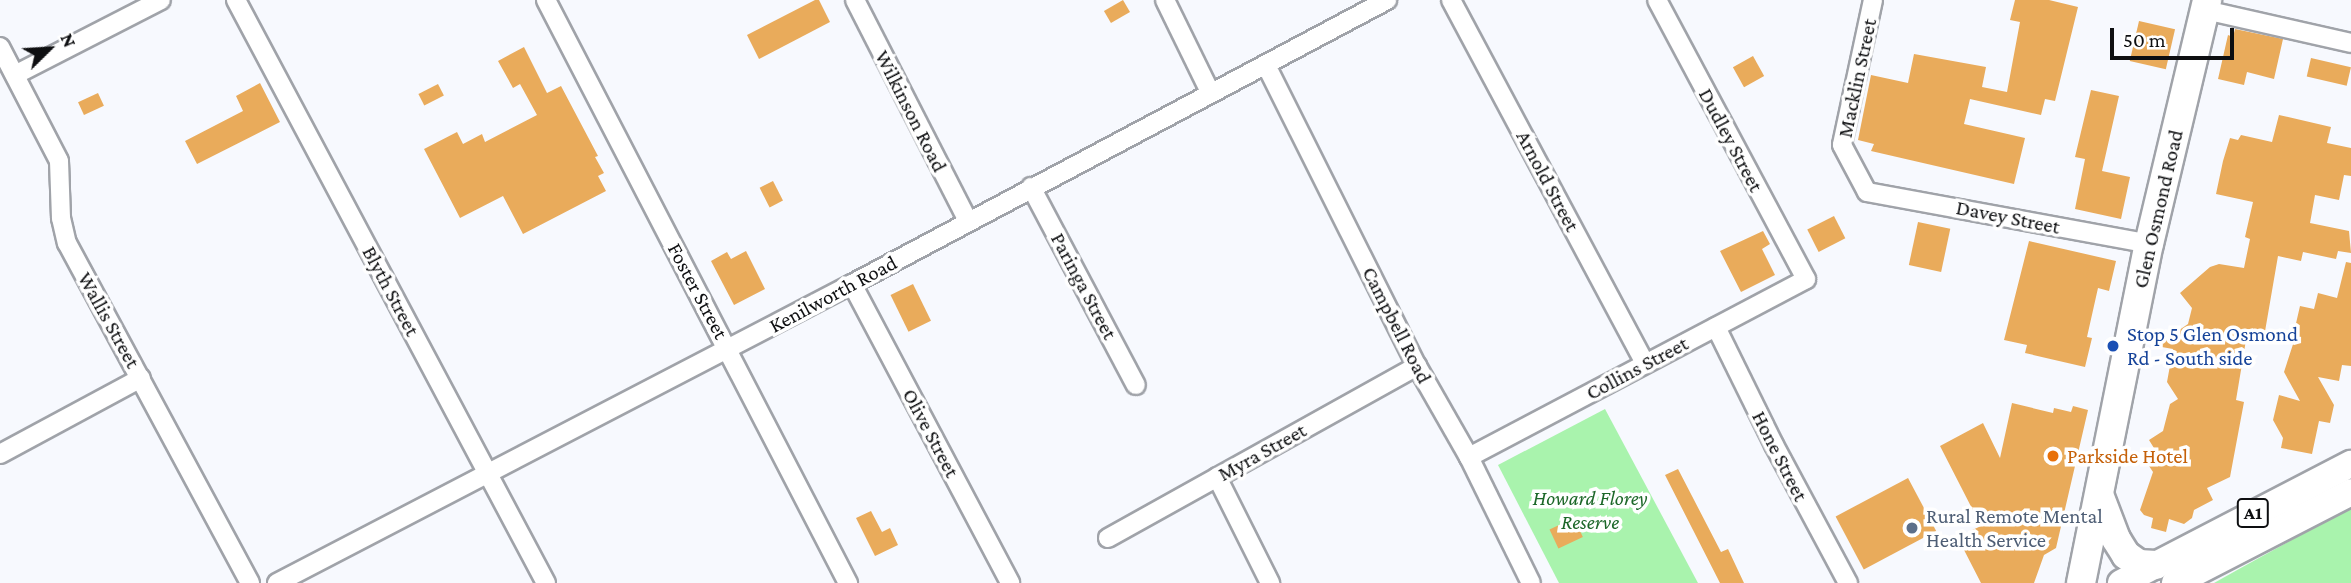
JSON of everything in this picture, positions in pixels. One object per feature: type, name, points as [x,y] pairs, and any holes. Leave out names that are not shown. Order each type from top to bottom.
[{"type":"highway","name":"Glen Osmond Road","points":[[2081,583],[2149,244],[2206,5]]},
{"type":"highway","points":[[2100,497],[2116,539],[2126,555],[2139,564],[2166,574]]},
{"type":"main road","name":"A1","points":[[2166,574],[2351,464]]},
{"type":"main road","name":"A1","points":[[2121,583],[2166,574],[2351,492]]},
{"type":"street","points":[[15,75],[161,0]]},
{"type":"street","name":"Blyth Street","points":[[236,0],[546,583]]},
{"type":"street","name":"Foster Street","points":[[546,0],[848,583]]},
{"type":"street","name":"Wilkinson Road","points":[[855,0],[968,221]]},
{"type":"street","points":[[1165,0],[1210,92]]},
{"type":"street","name":"Kenilworth Road","points":[[277,583],[852,284],[1387,0]]},
{"type":"street","name":"Arnold Street","points":[[1451,0],[1645,363]]},
{"type":"street","name":"Dudley Street","points":[[1657,0],[1806,279]]},
{"type":"street","name":"Macklin Street","points":[[1867,192],[1842,145],[1873,0]]},
{"type":"street","points":[[2206,5],[2351,43]]},
{"type":"street","name":"Wallis Street","points":[[0,47],[59,161],[61,218],[67,243],[250,583]]},
{"type":"street","name":"Campbell Road","points":[[1266,65],[1417,366],[1469,457],[1531,583]]},
{"type":"street","name":"Paringa Street","points":[[1031,187],[1136,385]]},
{"type":"street","name":"Davey Street","points":[[1867,192],[2149,244]]},
{"type":"street","name":"Collins Street","points":[[1469,457],[1806,279]]},
{"type":"street","name":"Olive Street","points":[[852,284],[1010,583]]},
{"type":"street","name":"Hone Street","points":[[1716,327],[1774,445],[1848,583]]},
{"type":"street","name":"Myra Street","points":[[1108,538],[1417,366]]},
{"type":"street","points":[[0,454],[141,378]]},
{"type":"street","points":[[1217,477],[1270,583]]},
{"type":"green space","name":"Howard Florey Reserve","points":[[1605,409],[1698,583],[1559,583],[1498,465]]},
{"type":"green space","points":[[2351,507],[2351,583],[2214,583],[2239,569]]},
{"type":"building","points":[[819,0],[830,22],[759,59],[747,35]]},
{"type":"building","points":[[1123,0],[1130,12],[1111,23],[1104,11]]},
{"type":"building","points":[[2015,0],[2049,0],[2078,7],[2055,101],[2045,99],[2041,115],[1970,99],[1964,124],[2025,138],[2014,184],[1871,151],[1874,144],[1858,140],[1871,75],[1908,83],[1914,54],[1986,67],[1982,87],[2007,92],[2020,22],[2010,20]]},
{"type":"building","points":[[2139,21],[2175,29],[2166,69],[2130,61]]},
{"type":"building","points":[[2235,29],[2283,39],[2274,79],[2247,72],[2244,85],[2218,79],[2228,35],[2233,37]]},
{"type":"building","points":[[524,47],[547,93],[561,86],[598,156],[595,157],[604,173],[598,176],[606,191],[523,234],[503,196],[460,218],[424,149],[457,132],[463,144],[482,134],[485,142],[537,115],[520,84],[513,88],[498,61]]},
{"type":"building","points":[[1753,56],[1764,76],[1744,87],[1733,67]]},
{"type":"building","points":[[2311,58],[2351,67],[2347,86],[2307,77]]},
{"type":"building","points":[[260,83],[280,122],[197,164],[185,141],[243,111],[236,96]]},
{"type":"building","points":[[438,84],[444,96],[424,106],[418,94]]},
{"type":"building","points":[[2091,90],[2119,96],[2102,171],[2130,177],[2121,219],[2075,209],[2085,159],[2075,157]]},
{"type":"building","points":[[98,93],[104,106],[84,115],[78,102]]},
{"type":"building","points":[[2279,115],[2331,127],[2327,143],[2351,148],[2351,176],[2344,175],[2339,200],[2315,195],[2310,223],[2349,231],[2351,253],[2338,251],[2336,259],[2303,252],[2301,261],[2278,256],[2263,343],[2246,340],[2236,400],[2244,402],[2230,477],[2207,488],[2213,500],[2194,510],[2192,518],[2184,524],[2169,519],[2166,532],[2151,528],[2153,518],[2144,515],[2140,510],[2153,472],[2145,460],[2157,453],[2149,440],[2163,431],[2170,404],[2178,399],[2167,382],[2173,349],[2156,346],[2188,324],[2192,308],[2180,293],[2210,267],[2219,264],[2244,268],[2250,239],[2245,237],[2253,202],[2216,194],[2223,161],[2230,138],[2238,140],[2241,135],[2272,142]]},
{"type":"building","points":[[773,181],[783,201],[770,207],[760,188]]},
{"type":"building","points":[[1834,216],[1845,238],[1819,252],[1807,230]]},
{"type":"building","points":[[1918,222],[1950,229],[1941,272],[1909,265]]},
{"type":"building","points":[[1763,231],[1770,244],[1762,249],[1775,275],[1741,292],[1720,251]]},
{"type":"building","points":[[2029,241],[2116,261],[2109,291],[2098,288],[2087,337],[2092,338],[2085,367],[2025,353],[2027,345],[2004,340]]},
{"type":"building","points":[[746,251],[765,289],[734,305],[711,261],[727,252],[731,259]]},
{"type":"building","points":[[2346,262],[2351,263],[2351,366],[2342,365],[2339,381],[2318,377],[2334,405],[2330,423],[2319,421],[2312,454],[2281,448],[2283,438],[2273,420],[2279,395],[2300,401],[2284,372],[2296,335],[2294,332],[2300,306],[2314,309],[2318,293],[2337,298]]},
{"type":"building","points":[[913,284],[931,321],[909,332],[891,295]]},
{"type":"building","points":[[2012,403],[2053,413],[2054,408],[2071,412],[2073,406],[2088,410],[2056,548],[2044,555],[2034,583],[1981,583],[1963,548],[1973,543],[1968,532],[1981,526],[1940,446],[1983,423],[2000,458]]},
{"type":"building","points":[[1678,469],[1721,552],[1728,549],[1744,583],[1720,583],[1665,475]]},
{"type":"building","points":[[1908,478],[1936,531],[1864,569],[1836,516]]},
{"type":"building","points":[[871,511],[882,532],[890,528],[898,545],[875,556],[856,518]]},
{"type":"building","points":[[1574,518],[1583,537],[1558,548],[1550,529]]},
{"type":"place","name":"Stop 5 Glen Osmond Rd - South side","points":[[2113,346]]},
{"type":"place","name":"Parkside Hotel","points":[[2053,456]]},
{"type":"place","name":"Rural Remote Mental Health Service","points":[[1912,528]]}]
